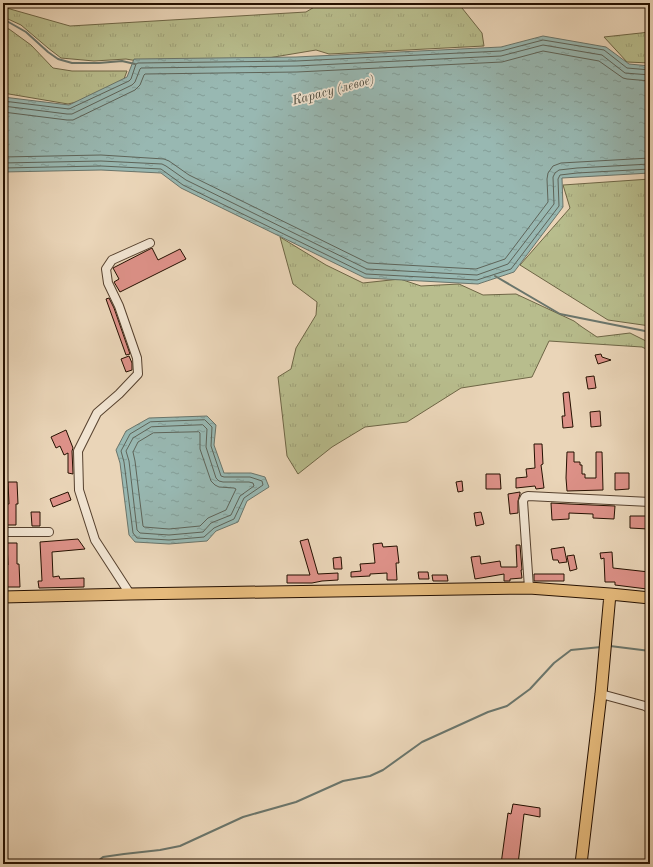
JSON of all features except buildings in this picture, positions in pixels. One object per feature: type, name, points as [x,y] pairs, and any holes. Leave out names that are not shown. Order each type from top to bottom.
[{"type":"main road","points":[[3,598],[130,594],[529,588],[650,598]]},
{"type":"main road","points":[[581,864],[610,594]]},
{"type":"street","points":[[130,594],[95,540],[79,490],[78,451],[97,413],[119,394],[138,374],[137,358],[119,306],[108,283],[106,269],[112,260],[150,243]]},
{"type":"street","points":[[529,588],[523,501],[525,497],[650,502]]},
{"type":"street","points":[[3,532],[49,532]]},
{"type":"street","points":[[600,694],[645,706],[650,709]]},
{"type":"green space","points":[[321,3],[458,3],[482,33],[484,46],[329,54],[316,50],[250,61],[149,63],[126,59],[94,61],[61,58],[21,25],[3,18],[3,7],[70,26],[306,12]]},
{"type":"green space","points":[[3,28],[9,29],[31,45],[53,68],[72,71],[127,71],[124,79],[89,99],[68,104],[3,93]]},
{"type":"green space","points":[[650,32],[650,63],[627,62],[604,37]]},
{"type":"green space","points":[[650,179],[650,326],[608,320],[520,265],[570,208],[563,185]]},
{"type":"green space","points":[[280,237],[326,265],[363,283],[400,279],[421,286],[459,284],[483,295],[516,294],[574,321],[597,337],[630,333],[650,343],[650,351],[642,347],[549,341],[532,377],[461,388],[407,422],[365,427],[332,447],[298,474],[287,456],[278,377],[291,369],[296,348],[316,315],[317,302],[293,284]]},
{"type":"water","name":"Карасу (левое)","points":[[543,36],[606,47],[629,64],[650,66],[650,173],[562,178],[563,207],[514,272],[478,284],[365,278],[181,188],[161,173],[101,170],[3,172],[3,97],[69,105],[127,77],[134,59],[296,57],[501,47]]},
{"type":"water","points":[[207,416],[216,425],[214,445],[224,473],[251,473],[265,477],[269,487],[247,501],[238,522],[216,531],[207,541],[169,544],[135,542],[129,535],[120,463],[116,450],[126,431],[149,418]]},
{"type":"waterway","points":[[3,19],[26,32],[58,59],[72,63],[122,61],[135,64]]},
{"type":"waterway","points":[[495,276],[560,314],[650,332]]},
{"type":"waterway","points":[[610,646],[650,651]]},
{"type":"waterway","points":[[94,864],[103,857],[180,846],[243,817],[296,802],[343,781],[370,776],[383,770],[422,742],[488,712],[507,706],[530,689],[554,663],[571,650],[601,647]]}]
